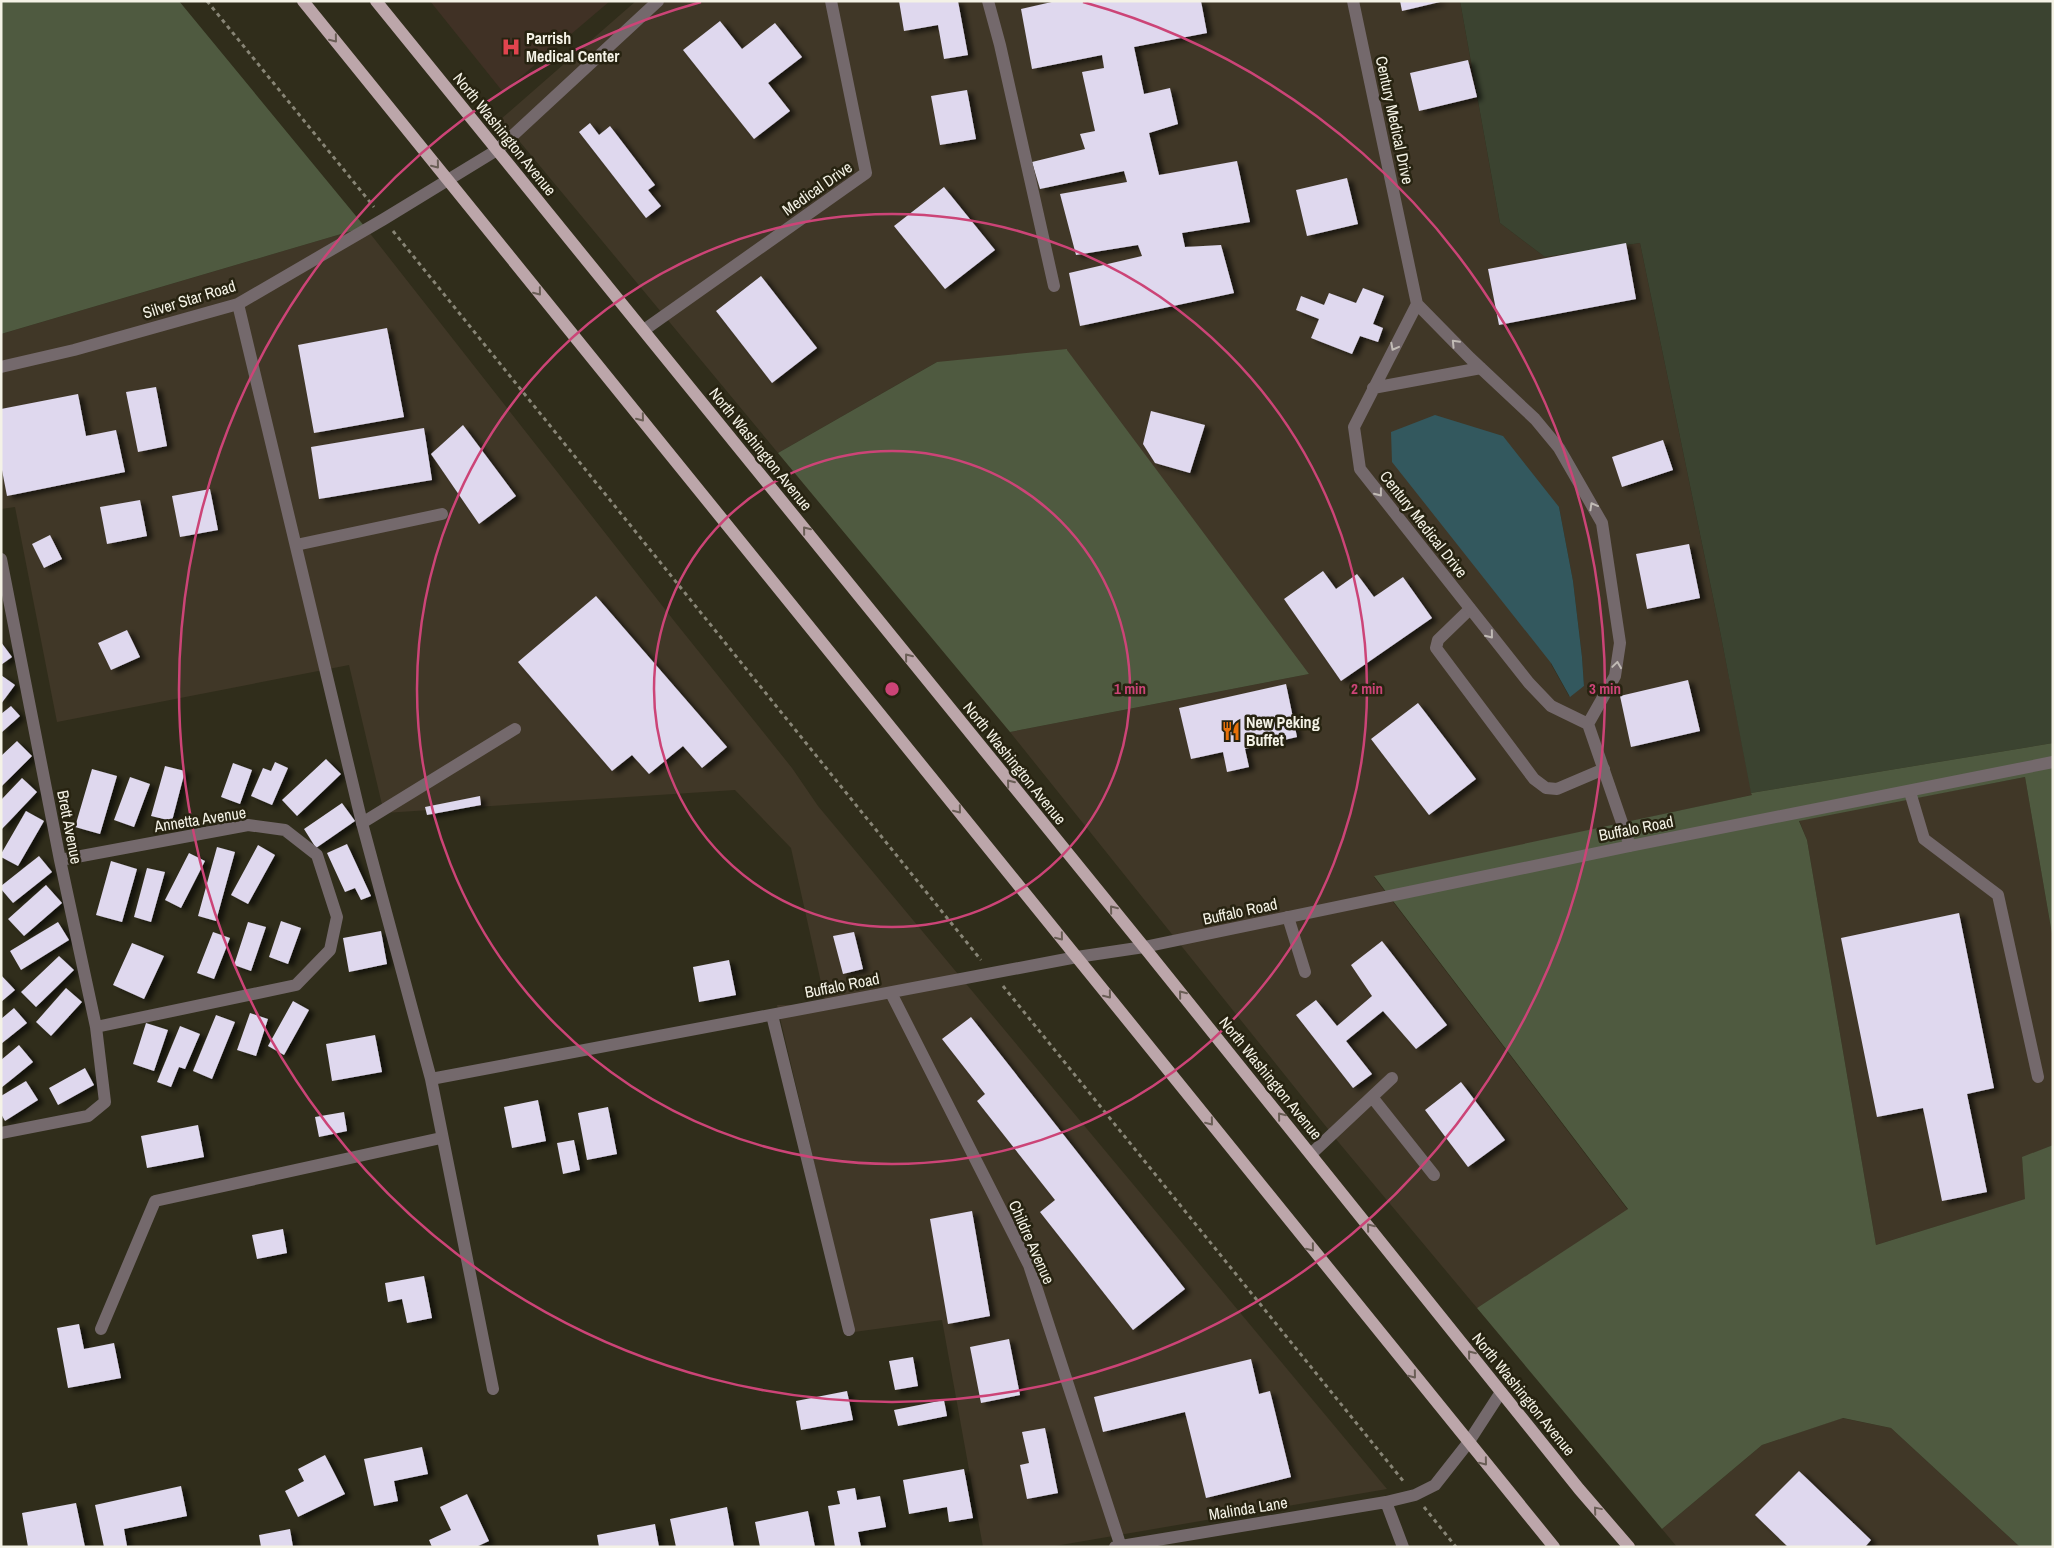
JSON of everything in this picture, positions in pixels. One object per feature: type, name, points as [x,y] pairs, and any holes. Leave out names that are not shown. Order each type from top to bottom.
[{"type":"main road","points":[[303,1],[1554,1547]]},
{"type":"main road","name":"North Washington Avenue","points":[[376,1],[1144,947],[1579,1489],[1629,1547]]},
{"type":"street","name":"Silver Star Road","points":[[1,367],[74,350],[238,304],[384,219],[497,150],[658,1]]},
{"type":"street","name":"Medical Drive","points":[[644,330],[866,173],[830,1]]},
{"type":"street","points":[[988,1],[1000,45],[1054,286]]},
{"type":"street","name":"Century Medical Drive","points":[[1353,1],[1417,304],[1354,427],[1360,469],[1529,683],[1551,706],[1588,724]]},
{"type":"street","points":[[238,304],[362,823],[431,1079],[441,1138],[493,1389]]},
{"type":"street","points":[[1417,304],[1535,419],[1559,448],[1602,523],[1620,643],[1615,676],[1588,724],[1630,846]]},
{"type":"street","points":[[1373,388],[1481,368]]},
{"type":"street","points":[[296,546],[442,514]]},
{"type":"street","name":"Brett Avenue","points":[[1,558],[60,860],[96,1027],[105,1102],[88,1116],[1,1133]]},
{"type":"street","points":[[1470,609],[1438,640],[1436,648],[1534,778],[1546,788],[1556,789],[1604,769]]},
{"type":"street","points":[[362,823],[515,729]]},
{"type":"street","name":"Buffalo Road","points":[[431,1079],[1077,957],[1144,947],[1630,846],[1910,792],[2053,762]]},
{"type":"street","points":[[1910,792],[1924,839],[1998,895],[2038,1077]]},
{"type":"street","name":"Annetta Avenue","points":[[60,860],[248,825],[285,830],[317,855],[337,916],[330,950],[296,985],[96,1027]]},
{"type":"street","points":[[1288,917],[1305,972]]},
{"type":"street","name":"Childre Avenue","points":[[892,993],[1028,1265],[1119,1546]]},
{"type":"street","points":[[772,1015],[849,1330]]},
{"type":"street","points":[[1311,1154],[1392,1078]]},
{"type":"street","points":[[1372,1097],[1434,1175]]},
{"type":"street","points":[[101,1328],[155,1200],[441,1138]]},
{"type":"street","name":"Malinda Lane","points":[[1119,1546],[1386,1502],[1415,1495],[1435,1485],[1468,1443],[1501,1392]]},
{"type":"street","points":[[1386,1502],[1403,1547]]},
{"type":"path","points":[[207,1],[1456,1547]]},
{"type":"shaded area","name":"Parrish Medical Center","points":[[430,1],[610,1],[503,92]]},
{"type":"shaded area","points":[[636,1],[1460,1],[1500,223],[1545,257],[1640,243],[1752,795],[1374,877],[1628,1210],[1477,1308],[1340,1144],[1010,732],[1309,674],[937,362],[778,453],[501,119]],"holes":[[[1559,507],[1573,581],[1584,686],[1569,696],[1551,664]]]},
{"type":"shaded area","points":[[365,227],[792,768],[818,806],[1387,1489],[1049,1547],[983,1547],[942,1320],[854,1332],[777,1005],[826,1005],[791,848],[735,790],[384,813],[349,665],[57,722],[15,507],[1,509],[1,334]]},
{"type":"shaded area","points":[[2025,777],[2053,940],[2053,1145],[2022,1158],[2026,1199],[1876,1245],[1807,840],[1799,820]]},
{"type":"shaded area","points":[[1842,1418],[1891,1428],[2020,1547],[1677,1547],[1662,1529],[1762,1445]]},
{"type":"green space","points":[[1,1],[179,1],[365,227],[1,334]]},
{"type":"green space","points":[[1460,1],[2053,1],[2053,743],[1751,793],[1720,631],[1640,243],[1545,257],[1500,223]]},
{"type":"green space","points":[[1067,349],[1309,674],[1010,732],[778,453],[937,362]]},
{"type":"green space","points":[[2053,743],[2053,940],[2025,777],[1799,821],[1807,840],[1876,1245],[2025,1199],[2022,1157],[2053,1145],[2053,1547],[2020,1547],[1891,1428],[1843,1418],[1762,1445],[1662,1529],[1477,1308],[1628,1209],[1374,876],[1752,795],[1751,793]]},
{"type":"water","points":[[1435,415],[1503,436],[1559,507],[1573,581],[1584,686],[1570,697],[1551,663],[1392,462],[1391,432]]},
{"type":"building","points":[[899,1],[958,1],[968,55],[944,59],[938,25],[904,31]]},
{"type":"building","points":[[1056,1],[1201,1],[1207,33],[1134,47],[1144,94],[1170,88],[1178,124],[1149,133],[1159,175],[1237,161],[1250,222],[1182,233],[1185,247],[1221,245],[1234,293],[1080,326],[1069,273],[1142,256],[1138,245],[1076,255],[1060,194],[1127,182],[1124,171],[1040,189],[1032,162],[1085,149],[1080,134],[1095,131],[1082,72],[1104,68],[1102,55],[1032,69],[1021,9]]},
{"type":"building","points":[[1400,1],[1440,1],[1440,2],[1402,11]]},
{"type":"building","points":[[720,21],[742,49],[775,23],[802,57],[768,83],[790,111],[754,139],[683,50]]},
{"type":"building","points":[[1468,60],[1477,97],[1419,111],[1410,73]]},
{"type":"building","points":[[967,90],[976,139],[940,145],[931,96]]},
{"type":"building","points":[[590,123],[599,135],[610,126],[655,185],[648,190],[661,206],[646,218],[579,132]]},
{"type":"building","points":[[1347,178],[1358,224],[1307,236],[1296,190]]},
{"type":"building","points":[[944,187],[995,250],[945,289],[894,226]]},
{"type":"building","points":[[1626,243],[1636,299],[1499,325],[1488,269]]},
{"type":"building","points":[[761,276],[817,348],[772,383],[716,311]]},
{"type":"building","points":[[1363,288],[1384,296],[1373,324],[1383,328],[1378,342],[1360,336],[1352,354],[1311,338],[1319,319],[1296,310],[1301,296],[1324,305],[1329,293],[1356,303]]},
{"type":"building","points":[[387,328],[404,417],[314,433],[298,345]]},
{"type":"building","points":[[156,387],[167,446],[138,452],[126,392]]},
{"type":"building","points":[[78,394],[86,436],[116,430],[125,472],[7,496],[1,465],[1,409]]},
{"type":"building","points":[[1151,411],[1205,425],[1190,473],[1155,463],[1143,444]]},
{"type":"building","points":[[463,425],[516,496],[479,524],[431,454]]},
{"type":"building","points":[[424,428],[432,480],[319,499],[311,447]]},
{"type":"building","points":[[1663,440],[1673,470],[1622,487],[1612,457]]},
{"type":"building","points":[[210,489],[218,530],[180,537],[172,496]]},
{"type":"building","points":[[140,500],[147,536],[107,544],[100,507]]},
{"type":"building","points":[[50,535],[62,559],[44,568],[32,544]]},
{"type":"building","points":[[1689,544],[1700,598],[1647,609],[1636,554]]},
{"type":"building","points":[[1323,571],[1336,589],[1357,574],[1374,597],[1403,577],[1432,618],[1341,681],[1284,599]]},
{"type":"building","points":[[596,596],[727,747],[702,768],[683,746],[649,774],[632,755],[612,771],[518,662]]},
{"type":"building","points":[[127,630],[140,657],[111,670],[98,643]]},
{"type":"building","points":[[1,642],[12,657],[1,665]]},
{"type":"building","points":[[1,675],[15,685],[1,704]]},
{"type":"building","points":[[1688,680],[1700,731],[1631,747],[1620,696]]},
{"type":"building","points":[[1286,684],[1297,737],[1245,749],[1249,767],[1227,772],[1223,752],[1191,759],[1179,708]]},
{"type":"building","points":[[1418,703],[1476,779],[1429,815],[1371,739]]},
{"type":"building","points":[[11,706],[20,716],[1,733],[1,714]]},
{"type":"building","points":[[17,741],[32,756],[1,787],[1,756]]},
{"type":"building","points":[[326,759],[341,774],[297,816],[282,800]]},
{"type":"building","points":[[275,762],[288,768],[272,805],[251,796],[263,768],[271,771]]},
{"type":"building","points":[[233,763],[252,770],[240,804],[221,797]]},
{"type":"building","points":[[165,766],[185,771],[172,821],[151,816]]},
{"type":"building","points":[[92,769],[117,776],[100,834],[75,827]]},
{"type":"building","points":[[130,777],[150,784],[134,827],[114,820]]},
{"type":"building","points":[[22,778],[37,792],[2,829],[1,800]]},
{"type":"building","points":[[480,796],[481,805],[427,815],[425,807]]},
{"type":"building","points":[[342,803],[355,821],[316,848],[304,829]]},
{"type":"building","points":[[26,811],[44,821],[18,866],[1,857],[1,854]]},
{"type":"building","points":[[347,844],[371,896],[361,900],[355,888],[345,892],[327,853]]},
{"type":"building","points":[[258,845],[275,855],[248,904],[231,895]]},
{"type":"building","points":[[217,847],[235,852],[216,921],[198,916]]},
{"type":"building","points":[[189,853],[205,861],[181,908],[165,900]]},
{"type":"building","points":[[39,856],[52,872],[13,903],[1,889],[1,886]]},
{"type":"building","points":[[111,861],[137,869],[122,922],[96,915]]},
{"type":"building","points":[[147,868],[165,872],[151,922],[134,917]]},
{"type":"building","points":[[46,885],[62,903],[24,936],[8,919]]},
{"type":"building","points":[[1959,913],[1994,1088],[1967,1094],[1987,1192],[1942,1201],[1923,1108],[1877,1117],[1841,938]]},
{"type":"building","points":[[281,921],[301,928],[288,964],[269,957]]},
{"type":"building","points":[[58,922],[69,940],[21,970],[10,951]]},
{"type":"building","points":[[248,922],[266,927],[251,971],[234,965]]},
{"type":"building","points":[[381,931],[387,964],[349,972],[343,938]]},
{"type":"building","points":[[213,932],[230,938],[214,979],[197,973]]},
{"type":"building","points":[[854,932],[863,969],[843,974],[833,936]]},
{"type":"building","points":[[1382,941],[1447,1025],[1416,1049],[1383,1011],[1346,1041],[1372,1074],[1353,1088],[1296,1015],[1316,1000],[1337,1026],[1372,996],[1351,965]]},
{"type":"building","points":[[132,943],[164,956],[144,999],[113,985]]},
{"type":"building","points":[[59,956],[74,970],[36,1007],[21,992]]},
{"type":"building","points":[[729,960],[736,995],[699,1002],[693,967]]},
{"type":"building","points":[[1,975],[15,990],[1,1002]]},
{"type":"building","points":[[66,988],[82,1002],[51,1036],[36,1022]]},
{"type":"building","points":[[293,1001],[309,1010],[284,1055],[268,1046]]},
{"type":"building","points":[[14,1008],[27,1023],[1,1044],[1,1019]]},
{"type":"building","points":[[250,1013],[268,1019],[256,1056],[237,1050]]},
{"type":"building","points":[[216,1015],[235,1022],[212,1079],[193,1071]]},
{"type":"building","points":[[971,1017],[1185,1289],[1133,1330],[1040,1212],[1055,1200],[977,1101],[985,1094],[942,1039]]},
{"type":"building","points":[[146,1023],[168,1030],[154,1071],[133,1064]]},
{"type":"building","points":[[180,1026],[200,1034],[185,1069],[179,1067],[171,1087],[157,1082]]},
{"type":"building","points":[[375,1035],[382,1072],[332,1081],[326,1044]]},
{"type":"building","points":[[19,1045],[33,1062],[1,1088],[1,1060]]},
{"type":"building","points":[[85,1068],[94,1085],[58,1105],[49,1088]]},
{"type":"building","points":[[26,1081],[38,1100],[5,1121],[1,1114],[1,1096]]},
{"type":"building","points":[[1461,1082],[1505,1140],[1468,1167],[1425,1110]]},
{"type":"building","points":[[538,1100],[546,1141],[512,1148],[504,1107]]},
{"type":"building","points":[[608,1107],[617,1154],[587,1160],[578,1113]]},
{"type":"building","points":[[344,1112],[347,1131],[319,1137],[315,1117]]},
{"type":"building","points":[[198,1125],[204,1157],[147,1168],[141,1136]]},
{"type":"building","points":[[574,1140],[580,1170],[563,1174],[557,1143]]},
{"type":"building","points":[[972,1211],[990,1316],[948,1324],[930,1219]]},
{"type":"building","points":[[283,1229],[287,1253],[257,1259],[252,1235]]},
{"type":"building","points":[[424,1276],[432,1318],[407,1323],[402,1299],[388,1302],[385,1283]]},
{"type":"building","points":[[79,1324],[84,1349],[114,1343],[121,1378],[68,1388],[57,1328]]},
{"type":"building","points":[[1009,1339],[1020,1395],[981,1403],[970,1347]]},
{"type":"building","points":[[913,1357],[918,1386],[895,1390],[889,1361]]},
{"type":"building","points":[[1251,1359],[1259,1394],[1270,1391],[1291,1477],[1206,1498],[1185,1412],[1103,1432],[1094,1397]]},
{"type":"building","points":[[847,1391],[853,1420],[801,1430],[796,1401]]},
{"type":"building","points":[[944,1400],[947,1416],[898,1426],[894,1410]]},
{"type":"building","points":[[1045,1428],[1058,1493],[1027,1499],[1020,1465],[1029,1463],[1022,1432]]},
{"type":"building","points":[[422,1447],[428,1474],[394,1481],[398,1501],[374,1506],[364,1459]]},
{"type":"building","points":[[325,1455],[345,1494],[298,1517],[285,1491],[304,1481],[298,1469]]},
{"type":"building","points":[[964,1469],[973,1518],[949,1522],[947,1507],[909,1514],[903,1480]]},
{"type":"building","points":[[1799,1471],[1871,1540],[1865,1547],[1788,1547],[1755,1515]]},
{"type":"building","points":[[181,1486],[187,1516],[124,1529],[127,1546],[104,1547],[95,1505]]},
{"type":"building","points":[[855,1488],[857,1500],[880,1496],[886,1527],[858,1532],[861,1547],[835,1547],[828,1506],[840,1504],[837,1491]]},
{"type":"building","points":[[467,1494],[489,1541],[476,1547],[432,1547],[429,1540],[451,1530],[440,1507]]},
{"type":"building","points":[[76,1503],[85,1547],[28,1547],[22,1513]]},
{"type":"building","points":[[727,1507],[734,1547],[676,1547],[670,1519]]},
{"type":"building","points":[[808,1511],[815,1547],[760,1547],[755,1522]]},
{"type":"building","points":[[655,1524],[659,1547],[599,1547],[597,1535]]},
{"type":"building","points":[[290,1529],[293,1547],[261,1547],[259,1535]]},
{"type":"place","name":"Parrish Medical Center","points":[[511,47]]},
{"type":"place","name":"New Peking Buffet","points":[[1231,731]]}]
